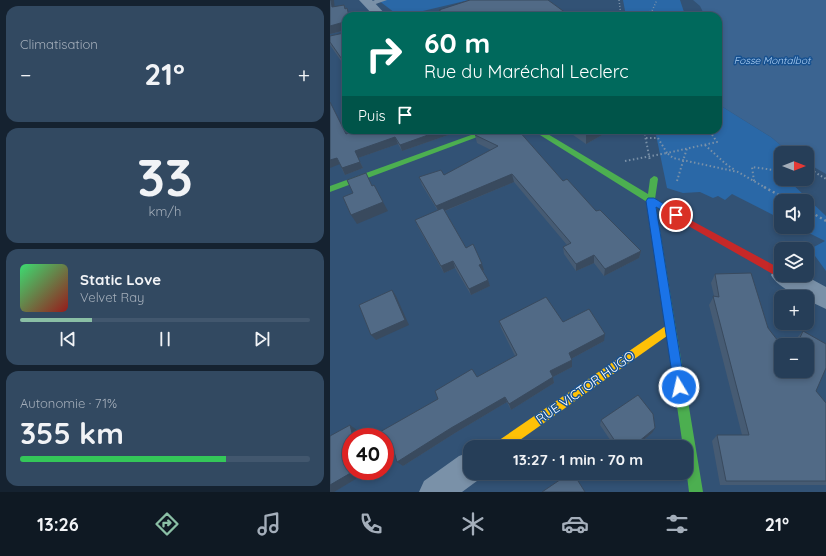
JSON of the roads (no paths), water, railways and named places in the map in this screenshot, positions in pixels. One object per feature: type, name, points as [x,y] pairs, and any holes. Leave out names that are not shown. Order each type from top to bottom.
[{"type":"street","points":[[368,2],[378,12]]},
{"type":"street","points":[[330,189],[481,134]]},
{"type":"street","points":[[542,134],[651,201],[774,270]]},
{"type":"street","points":[[654,179],[651,201],[696,492]]},
{"type":"street","points":[[796,282],[826,299]]},
{"type":"street","name":"RUE VICTOR HUGO","points":[[509,440],[670,328]]},
{"type":"street","points":[[435,492],[463,472]]},
{"type":"lane","points":[[368,2],[384,0]]},
{"type":"water","name":"Fosse Montalbot","points":[[693,0],[826,0],[826,174],[814,167],[814,146],[782,146],[771,137],[722,106],[722,12],[703,12],[700,6]]}]
